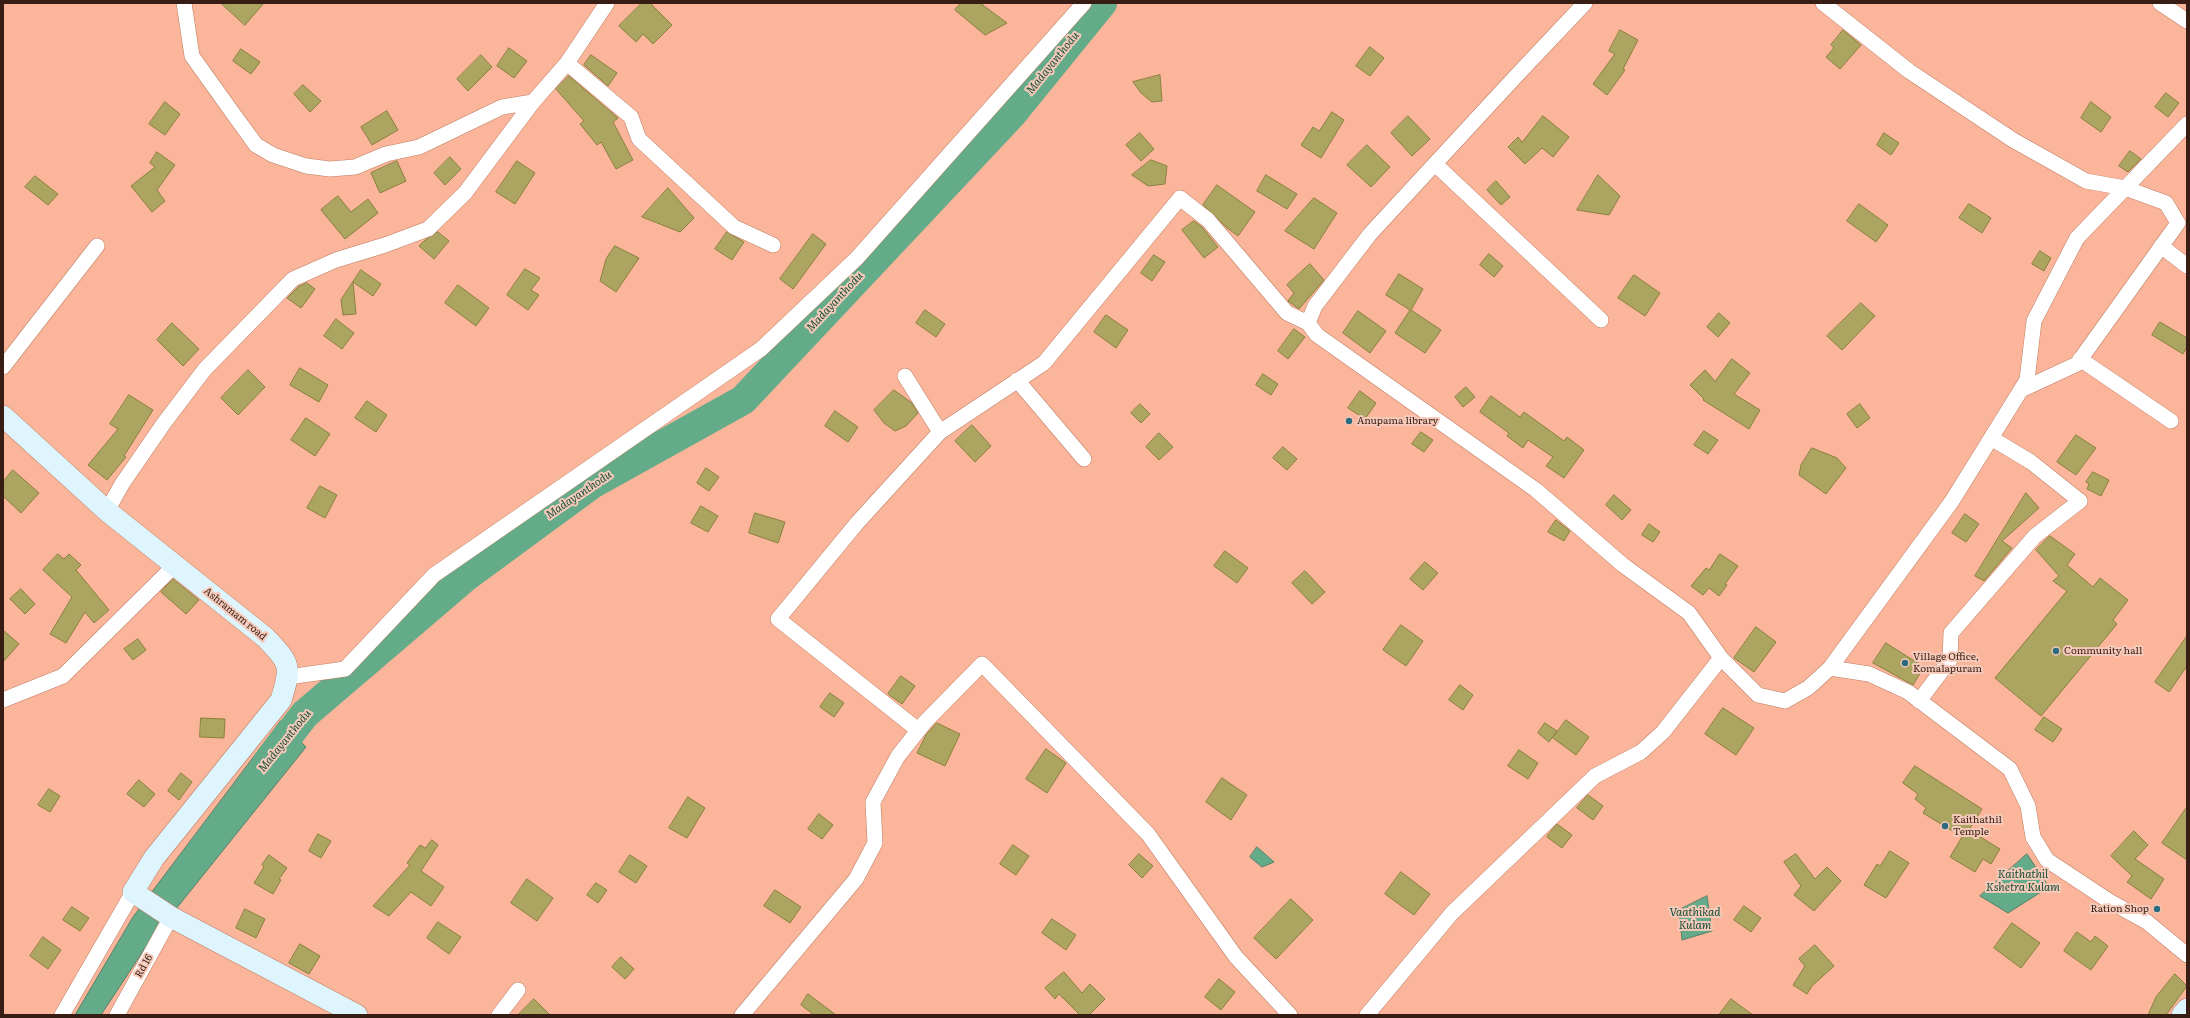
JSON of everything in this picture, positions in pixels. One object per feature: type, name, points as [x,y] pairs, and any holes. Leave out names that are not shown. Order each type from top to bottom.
[{"type":"main road","name":"Ashramam road","points":[[3,416],[106,511],[266,638],[286,660],[288,677],[281,700],[154,858],[133,892]]},
{"type":"main road","points":[[133,892],[171,917],[357,1015]]},
{"type":"main road","points":[[2182,1015],[2187,1009]]},
{"type":"street","points":[[184,3],[192,56],[256,145],[273,155],[306,166],[330,169],[355,167],[386,154],[419,147],[502,107],[533,102]]},
{"type":"street","points":[[106,511],[122,484],[164,423],[205,369],[293,279],[336,260],[385,245],[428,229],[465,193],[533,102],[567,63],[607,3]]},
{"type":"street","points":[[288,677],[345,669],[434,575],[761,349],[857,258],[1084,3]]},
{"type":"street","points":[[1308,323],[1315,306],[1370,234],[1585,3]]},
{"type":"street","points":[[1823,3],[1909,71],[2013,140],[2065,167],[2086,181],[2125,188],[2166,203],[2178,223],[2077,364],[2021,390]]},
{"type":"street","points":[[2160,3],[2187,21]]},
{"type":"street","points":[[567,63],[631,117],[639,139],[734,228],[773,245]]},
{"type":"street","points":[[918,730],[778,619],[856,523],[940,432],[1044,363],[1180,198],[1208,220],[1287,313],[1308,323],[1323,339],[1536,490],[1623,566],[1689,613],[1721,658],[1758,695],[1785,701],[1808,688],[1830,668],[1952,501],[2027,380],[2034,321],[2077,238],[2187,124]]},
{"type":"street","points":[[1435,164],[1601,320]]},
{"type":"street","points":[[3,367],[96,246]]},
{"type":"street","points":[[2161,246],[2187,266]]},
{"type":"street","points":[[2080,359],[2171,421]]},
{"type":"street","points":[[905,376],[940,432]]},
{"type":"street","points":[[1017,380],[1084,459]]},
{"type":"street","points":[[1919,701],[1950,660],[1951,633],[2035,536],[2080,501],[2031,462],[1991,438]]},
{"type":"street","points":[[3,700],[63,676],[175,565]]},
{"type":"street","points":[[1368,1015],[1452,913],[1595,776],[1641,752],[1663,732],[1721,658]]},
{"type":"street","points":[[742,1015],[856,879],[875,843],[873,802],[898,756],[918,730],[982,664],[1148,834],[1236,957],[1290,1015]]},
{"type":"street","points":[[1830,668],[1869,674],[1908,692],[2010,769],[2028,806],[2033,837],[2046,860],[2108,901],[2147,922],[2187,955]]},
{"type":"street","points":[[62,1015],[133,892]]},
{"type":"street","name":"Rd 16","points":[[117,1015],[171,917]]},
{"type":"street","points":[[499,1015],[518,990]]},
{"type":"water","points":[[281,721],[306,747],[147,945],[101,1015],[75,1015],[133,917]]},
{"type":"water","points":[[1257,847],[1274,862],[1262,867],[1250,857]]},
{"type":"water","name":"Kaithathil Kshetra Kulam","points":[[2027,854],[2049,887],[2008,913],[1980,896]]},
{"type":"water","name":"Vaathikad Kulam","points":[[1707,896],[1712,931],[1682,940],[1679,910]]},
{"type":"building","points":[[221,3],[264,3],[245,25]]},
{"type":"building","points":[[642,3],[650,3],[672,25],[653,44],[643,34],[636,42],[619,26]]},
{"type":"building","points":[[961,3],[980,3],[1007,23],[985,35],[955,10]]},
{"type":"building","points":[[1620,30],[1638,40],[1623,69],[1625,70],[1607,95],[1593,84],[1615,54],[1609,51]]},
{"type":"building","points":[[1843,30],[1861,45],[1840,69],[1826,57],[1834,48],[1831,45]]},
{"type":"building","points":[[1370,47],[1384,58],[1370,76],[1356,66]]},
{"type":"building","points":[[509,48],[527,61],[514,78],[497,66]]},
{"type":"building","points":[[241,49],[260,62],[251,74],[233,61]]},
{"type":"building","points":[[481,55],[492,67],[468,91],[457,79]]},
{"type":"building","points":[[591,55],[617,73],[608,86],[584,65]]},
{"type":"building","points":[[1160,75],[1162,101],[1152,102],[1141,93],[1133,82]]},
{"type":"building","points":[[569,76],[618,118],[613,122],[633,160],[616,169],[601,142],[597,145],[580,124],[584,121],[556,89]]},
{"type":"building","points":[[303,85],[321,101],[310,112],[294,94]]},
{"type":"building","points":[[2166,93],[2179,103],[2168,117],[2155,107]]},
{"type":"building","points":[[165,102],[180,114],[165,135],[149,124]]},
{"type":"building","points":[[2091,102],[2111,117],[2101,132],[2081,118]]},
{"type":"building","points":[[387,111],[398,130],[372,145],[361,127]]},
{"type":"building","points":[[1332,112],[1344,120],[1321,158],[1301,145],[1313,127],[1319,131]]},
{"type":"building","points":[[1408,116],[1430,139],[1412,156],[1391,133]]},
{"type":"building","points":[[1543,116],[1569,137],[1553,157],[1542,148],[1525,164],[1508,147],[1518,137],[1522,142]]},
{"type":"building","points":[[1140,133],[1154,149],[1141,161],[1126,145]]},
{"type":"building","points":[[1884,133],[1899,143],[1891,155],[1877,145]]},
{"type":"building","points":[[1367,145],[1390,167],[1371,187],[1347,165]]},
{"type":"building","points":[[2130,151],[2141,159],[2128,172],[2119,166]]},
{"type":"building","points":[[157,152],[175,165],[157,190],[165,201],[152,212],[131,186],[155,167],[150,163]]},
{"type":"building","points":[[450,157],[461,169],[445,185],[434,173]]},
{"type":"building","points":[[1151,160],[1167,166],[1165,184],[1148,186],[1132,175]]},
{"type":"building","points":[[397,161],[406,181],[380,193],[371,173]]},
{"type":"building","points":[[517,161],[535,173],[515,204],[496,192]]},
{"type":"building","points":[[1266,175],[1297,194],[1287,209],[1257,191]]},
{"type":"building","points":[[1598,175],[1620,196],[1609,215],[1577,210]]},
{"type":"building","points":[[35,176],[58,194],[48,205],[25,187]]},
{"type":"building","points":[[1496,181],[1510,197],[1501,205],[1487,190]]},
{"type":"building","points":[[1217,185],[1255,212],[1238,236],[1226,227],[1203,205]]},
{"type":"building","points":[[668,188],[694,218],[680,232],[642,217]]},
{"type":"building","points":[[338,196],[351,212],[368,199],[378,213],[345,239],[321,210]]},
{"type":"building","points":[[1314,198],[1337,213],[1314,249],[1285,231]]},
{"type":"building","points":[[1859,204],[1888,225],[1876,242],[1847,221]]},
{"type":"building","points":[[1969,204],[1991,218],[1982,233],[1959,218]]},
{"type":"building","points":[[1194,221],[1202,227],[1218,247],[1204,258],[1182,230]]},
{"type":"building","points":[[438,232],[449,241],[434,259],[419,246],[425,240]]},
{"type":"building","points":[[727,232],[744,242],[732,260],[715,249]]},
{"type":"building","points":[[813,234],[826,244],[793,289],[780,279]]},
{"type":"building","points":[[615,246],[639,258],[616,292],[600,281],[606,259]]},
{"type":"building","points":[[2040,251],[2051,258],[2044,271],[2032,264]]},
{"type":"building","points":[[1489,254],[1503,266],[1494,277],[1480,265]]},
{"type":"building","points":[[1154,255],[1165,262],[1152,281],[1141,273]]},
{"type":"building","points":[[1310,264],[1324,280],[1299,309],[1288,301],[1294,293],[1287,285]]},
{"type":"building","points":[[525,269],[540,278],[531,290],[539,295],[528,310],[507,295]]},
{"type":"building","points":[[361,270],[381,284],[373,296],[353,282]]},
{"type":"building","points":[[1399,274],[1423,289],[1411,310],[1441,330],[1425,353],[1395,333],[1410,310],[1386,295]]},
{"type":"building","points":[[1634,275],[1660,293],[1645,316],[1618,298]]},
{"type":"building","points":[[353,282],[356,314],[343,315],[341,300]]},
{"type":"building","points":[[307,283],[315,289],[301,308],[287,298],[298,287]]},
{"type":"building","points":[[458,285],[489,308],[476,326],[445,303]]},
{"type":"building","points":[[1861,303],[1875,316],[1842,350],[1827,336]]},
{"type":"building","points":[[925,310],[945,324],[936,337],[916,323]]},
{"type":"building","points":[[1358,311],[1386,331],[1370,353],[1343,333]]},
{"type":"building","points":[[1719,313],[1730,323],[1718,337],[1707,327]]},
{"type":"building","points":[[1106,315],[1128,330],[1116,348],[1094,332]]},
{"type":"building","points":[[336,319],[354,333],[342,349],[324,336]]},
{"type":"building","points":[[2160,322],[2187,338],[2187,347],[2183,354],[2152,335]]},
{"type":"building","points":[[172,323],[199,349],[183,366],[157,340]]},
{"type":"building","points":[[1294,329],[1305,337],[1288,359],[1278,351]]},
{"type":"building","points":[[1732,359],[1750,373],[1734,394],[1760,410],[1749,429],[1703,400],[1704,399],[1690,385],[1705,370],[1715,381]]},
{"type":"building","points":[[300,368],[328,385],[319,402],[290,385]]},
{"type":"building","points":[[248,370],[265,387],[238,415],[221,398]]},
{"type":"building","points":[[1263,374],[1278,384],[1271,395],[1256,385]]},
{"type":"building","points":[[1466,387],[1475,397],[1463,407],[1455,397]]},
{"type":"building","points":[[894,390],[912,403],[918,413],[906,426],[895,431],[884,423],[874,410]]},
{"type":"building","points":[[1360,391],[1376,403],[1365,419],[1348,408]]},
{"type":"building","points":[[129,395],[153,410],[124,456],[126,457],[107,480],[88,465],[118,429],[110,424]]},
{"type":"building","points":[[1491,396],[1520,417],[1524,412],[1564,441],[1567,437],[1584,450],[1564,478],[1546,466],[1553,457],[1528,440],[1523,448],[1507,436],[1509,433],[1480,412]]},
{"type":"building","points":[[367,401],[387,415],[376,432],[355,418]]},
{"type":"building","points":[[1140,404],[1150,414],[1141,423],[1131,413]]},
{"type":"building","points":[[1860,404],[1870,418],[1857,428],[1847,414]]},
{"type":"building","points":[[835,411],[858,427],[848,442],[825,426]]},
{"type":"building","points":[[306,418],[330,434],[315,456],[291,440]]},
{"type":"building","points":[[972,425],[991,446],[975,462],[955,441]]},
{"type":"building","points":[[1704,431],[1718,440],[1708,454],[1694,445]]},
{"type":"building","points":[[1421,432],[1433,440],[1424,452],[1412,444]]},
{"type":"building","points":[[1159,433],[1173,447],[1159,460],[1146,447]]},
{"type":"building","points":[[2076,435],[2096,448],[2076,475],[2057,462]]},
{"type":"building","points":[[1283,447],[1297,459],[1287,470],[1273,458]]},
{"type":"building","points":[[1812,448],[1837,458],[1846,468],[1826,494],[1799,475],[1801,465]]},
{"type":"building","points":[[706,468],[719,477],[709,491],[697,483]]},
{"type":"building","points":[[13,470],[39,493],[21,513],[3,496],[3,482]]},
{"type":"building","points":[[2093,472],[2109,480],[2101,496],[2087,489],[2089,484],[2086,482]]},
{"type":"building","points":[[320,486],[337,495],[325,518],[307,508]]},
{"type":"building","points":[[2026,493],[2039,508],[2002,541],[2012,548],[1984,581],[1975,576]]},
{"type":"building","points":[[1614,495],[1631,510],[1622,520],[1606,505]]},
{"type":"building","points":[[701,506],[718,516],[708,532],[691,523]]},
{"type":"building","points":[[755,513],[785,522],[778,543],[749,533]]},
{"type":"building","points":[[1965,514],[1979,524],[1966,542],[1952,533]]},
{"type":"building","points":[[1556,520],[1570,531],[1564,541],[1548,532]]},
{"type":"building","points":[[1649,524],[1660,532],[1653,542],[1642,535]]},
{"type":"building","name":"Community hall","points":[[2050,536],[2075,554],[2067,565],[2093,587],[2100,578],[2128,600],[2113,620],[2117,624],[2041,716],[1995,678],[2067,591],[2053,581],[2059,576],[2036,550]]},
{"type":"building","points":[[1225,551],[1248,568],[1237,583],[1214,566]]},
{"type":"building","points":[[58,554],[64,559],[69,554],[81,565],[76,570],[109,610],[94,623],[85,612],[66,643],[50,634],[72,597],[43,570]]},
{"type":"building","points":[[1720,554],[1738,566],[1725,584],[1727,585],[1719,596],[1709,588],[1703,595],[1691,586],[1706,568],[1709,570]]},
{"type":"building","points":[[1425,562],[1438,573],[1423,590],[1410,579]]},
{"type":"building","points":[[1305,571],[1325,592],[1312,604],[1292,583]]},
{"type":"building","points":[[173,579],[199,600],[186,614],[161,592]]},
{"type":"building","points":[[21,589],[35,604],[25,614],[10,599]]},
{"type":"building","points":[[1401,625],[1423,641],[1406,666],[1383,650]]},
{"type":"building","points":[[1756,627],[1776,642],[1754,672],[1734,658]]},
{"type":"building","points":[[3,630],[19,644],[3,662]]},
{"type":"building","points":[[2187,636],[2187,666],[2169,692],[2155,682]]},
{"type":"building","points":[[138,639],[146,650],[133,660],[124,649]]},
{"type":"building","name":"Village Office, Komalapuram","points":[[1886,643],[1924,667],[1913,685],[1873,663]]},
{"type":"building","points":[[901,676],[915,686],[902,704],[888,694]]},
{"type":"building","points":[[1460,685],[1473,695],[1463,710],[1449,700]]},
{"type":"building","points":[[830,693],[844,703],[834,717],[820,707]]},
{"type":"building","points":[[1723,708],[1754,728],[1736,755],[1705,734]]},
{"type":"building","points":[[2044,717],[2062,729],[2053,742],[2035,730]]},
{"type":"building","points":[[201,718],[225,719],[224,738],[200,737]]},
{"type":"building","points":[[1566,720],[1589,737],[1576,755],[1553,738]]},
{"type":"building","points":[[937,723],[960,734],[945,766],[917,753],[926,735]]},
{"type":"building","points":[[1545,723],[1557,731],[1549,742],[1538,733]]},
{"type":"building","points":[[1046,749],[1066,763],[1047,793],[1026,779]]},
{"type":"building","points":[[1519,750],[1538,763],[1528,779],[1508,766]]},
{"type":"building","points":[[1915,766],[1982,809],[1969,830],[2000,849],[1991,864],[1983,859],[1975,872],[1950,857],[1962,837],[1923,813],[1926,808],[1915,799],[1918,794],[1903,783]]},
{"type":"building","points":[[181,773],[192,782],[179,800],[168,791]]},
{"type":"building","points":[[1222,778],[1247,795],[1231,820],[1206,802]]},
{"type":"building","points":[[139,780],[155,794],[144,807],[127,794]]},
{"type":"building","points":[[49,789],[60,796],[50,812],[38,805]]},
{"type":"building","points":[[1588,795],[1603,806],[1593,820],[1577,808]]},
{"type":"building","points":[[688,797],[705,808],[687,838],[669,828]]},
{"type":"building","points":[[2187,807],[2187,860],[2162,843]]},
{"type":"building","points":[[819,814],[833,825],[822,839],[808,829]]},
{"type":"building","points":[[1557,824],[1572,835],[1562,848],[1547,837]]},
{"type":"building","points":[[2134,831],[2148,845],[2135,859],[2164,879],[2151,899],[2127,882],[2132,876],[2111,856]]},
{"type":"building","points":[[318,834],[331,841],[321,858],[309,851]]},
{"type":"building","points":[[432,840],[438,845],[421,871],[444,887],[431,906],[411,892],[389,916],[373,906],[410,865],[407,863],[420,845],[425,848]]},
{"type":"building","points":[[1013,845],[1029,856],[1016,875],[1000,864]]},
{"type":"building","points":[[1890,851],[1909,863],[1886,898],[1864,885],[1877,864],[1880,866]]},
{"type":"building","points":[[1139,854],[1153,866],[1142,878],[1129,865]]},
{"type":"building","points":[[1796,854],[1815,879],[1827,867],[1841,881],[1814,911],[1794,895],[1801,886],[1784,862]]},
{"type":"building","points":[[269,855],[287,868],[279,879],[281,880],[273,894],[254,883],[264,867],[262,865]]},
{"type":"building","points":[[630,855],[647,866],[636,883],[619,872]]},
{"type":"building","points":[[1401,872],[1430,894],[1414,915],[1385,894]]},
{"type":"building","points":[[527,879],[553,898],[537,921],[511,903]]},
{"type":"building","points":[[596,883],[607,890],[598,903],[587,895]]},
{"type":"building","points":[[775,890],[801,907],[790,923],[764,906]]},
{"type":"building","points":[[1291,899],[1313,920],[1276,959],[1254,938]]},
{"type":"building","points":[[1744,906],[1761,918],[1751,932],[1734,920]]},
{"type":"building","points":[[72,907],[89,918],[80,931],[63,920]]},
{"type":"building","points":[[245,909],[265,919],[256,938],[236,928]]},
{"type":"building","points":[[1052,919],[1076,935],[1066,950],[1042,933]]},
{"type":"building","points":[[438,922],[461,937],[449,954],[427,938]]},
{"type":"building","points":[[2012,923],[2040,943],[2021,968],[1994,948]]},
{"type":"building","points":[[2077,932],[2091,942],[2095,936],[2108,946],[2091,970],[2064,951]]},
{"type":"building","points":[[43,937],[61,950],[48,969],[30,956]]},
{"type":"building","points":[[300,944],[320,956],[309,974],[289,963]]},
{"type":"building","points":[[1815,945],[1834,966],[1812,986],[1807,994],[1793,985],[1805,966],[1799,959]]},
{"type":"building","points":[[621,957],[634,969],[625,979],[612,967]]},
{"type":"building","points":[[1064,972],[1082,993],[1090,984],[1105,999],[1089,1015],[1080,1015],[1059,994],[1055,999],[1045,988]]},
{"type":"building","points":[[2175,974],[2187,986],[2166,1015],[2148,1015],[2156,997]]},
{"type":"building","points":[[1219,979],[1235,992],[1221,1010],[1205,997]]},
{"type":"building","points":[[808,994],[836,1015],[814,1015],[801,1005]]},
{"type":"building","points":[[534,999],[550,1015],[518,1015]]},
{"type":"building","points":[[1731,999],[1753,1015],[1719,1015]]},
{"type":"waterway","name":"Madayanthodu","points":[[267,763],[305,714],[464,578],[592,484],[743,400],[1011,115],[1102,3]]},
{"type":"place","name":"Anupama library","points":[[1349,421]]},
{"type":"place","name":"Community hall","points":[[2056,651]]},
{"type":"place","name":"Village Office, Komalapuram","points":[[1905,663]]},
{"type":"place","name":"Kaithathil Temple","points":[[1945,826]]},
{"type":"place","name":"Ration Shop","points":[[2157,909]]}]
